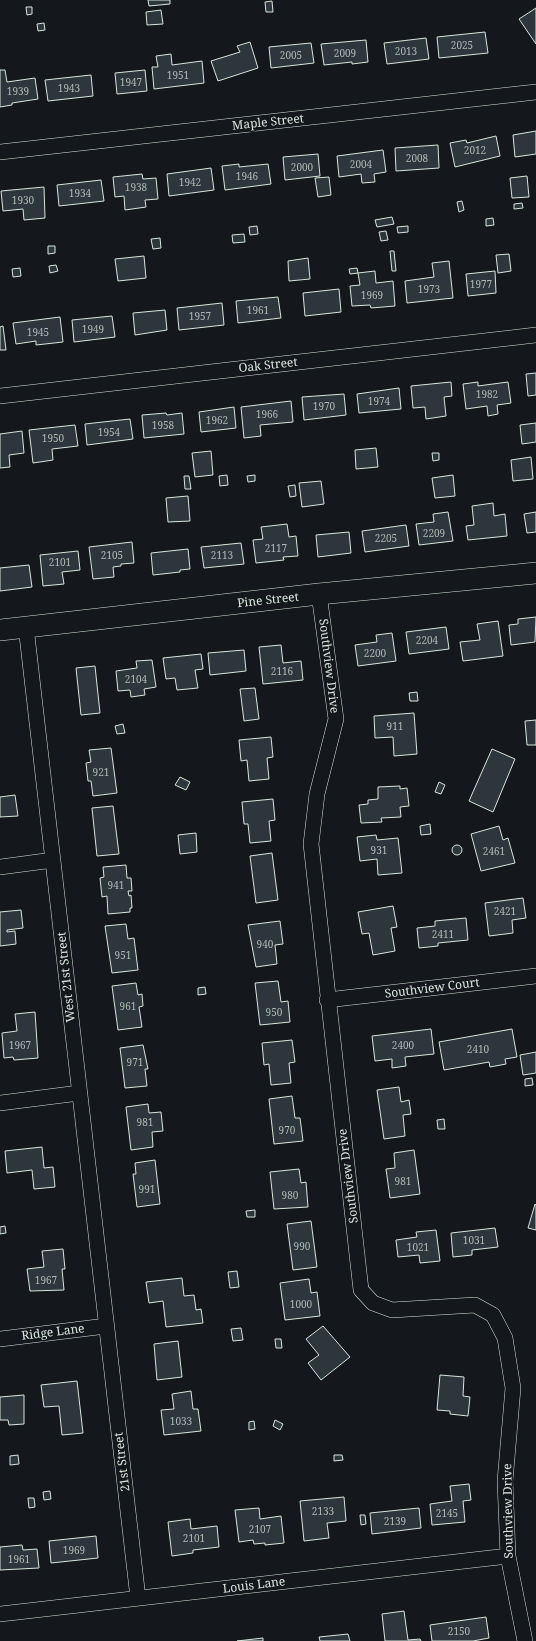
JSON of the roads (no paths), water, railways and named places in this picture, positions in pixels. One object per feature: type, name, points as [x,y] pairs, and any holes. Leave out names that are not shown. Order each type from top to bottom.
[{"type":"street","name":"Maple Street","points":[[0,152],[536,92]]},
{"type":"street","name":"Oak Street","points":[[0,396],[536,335]]},
{"type":"street","name":"Pine Street","points":[[0,630],[319,594],[536,573]]},
{"type":"street","name":"Southview Drive","points":[[319,594],[336,719],[317,794],[311,844],[361,1290],[373,1303],[392,1310],[475,1305],[493,1315],[505,1338],[513,1388],[505,1481],[508,1556],[525,1641]]},
{"type":"street","name":"West 21st Street","points":[[26,627],[106,1326]]},
{"type":"street","points":[[0,867],[53,860]]},
{"type":"street","name":"Southview Court","points":[[328,1000],[536,976]]},
{"type":"street","points":[[0,1102],[80,1093]]},
{"type":"street","name":"Ridge Lane","points":[[0,1338],[106,1326]]},
{"type":"street","name":"21st Street","points":[[106,1326],[138,1598]]},
{"type":"street","name":"Louis Lane","points":[[0,1614],[508,1556]]}]
